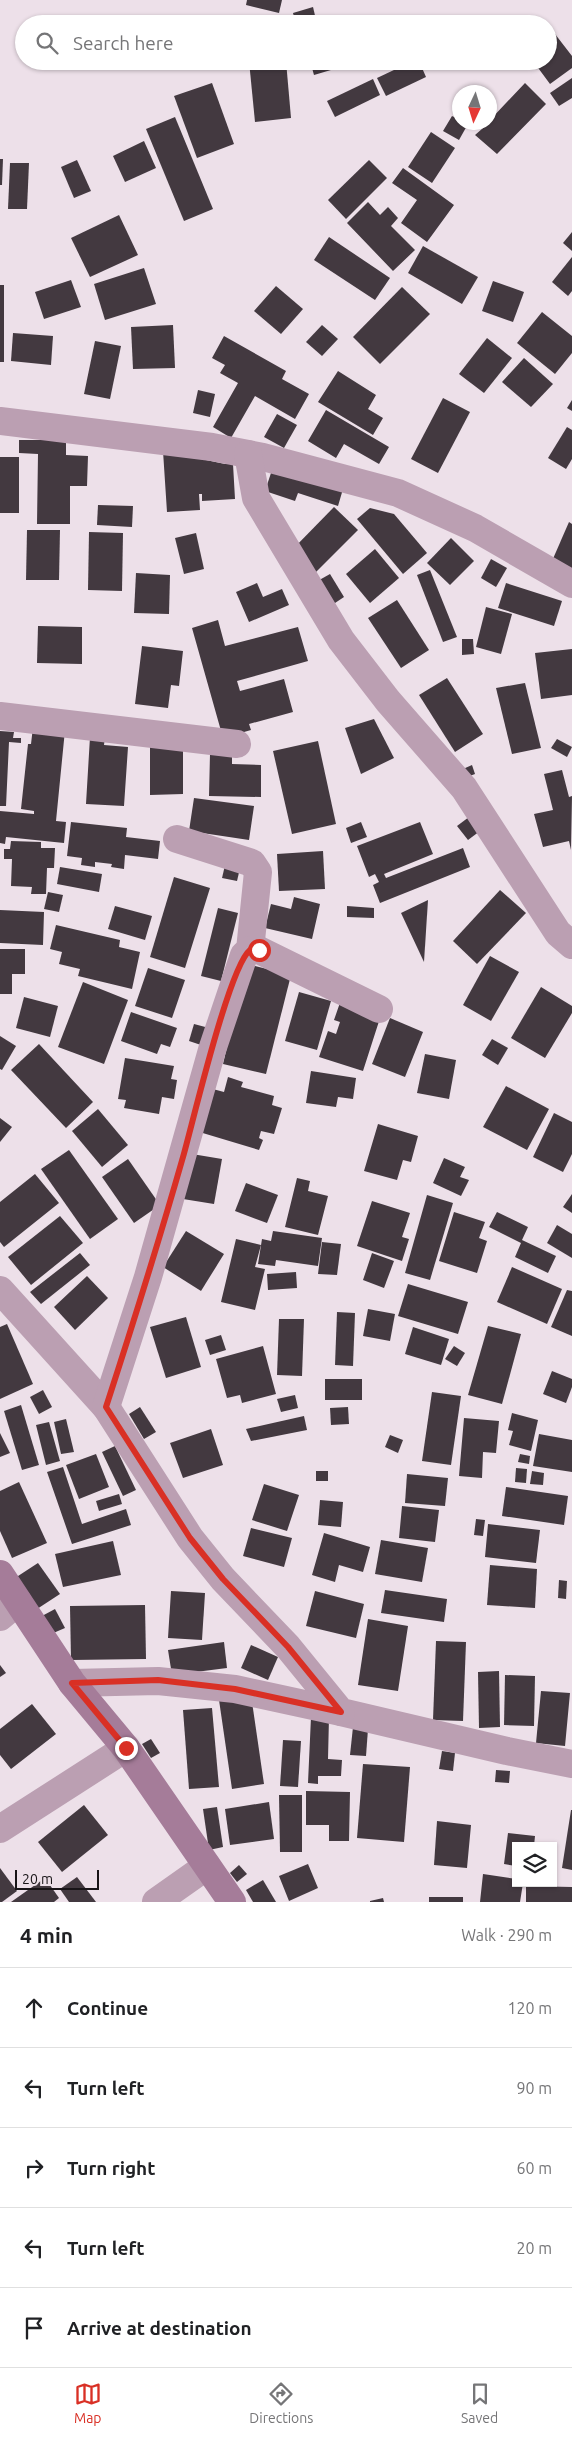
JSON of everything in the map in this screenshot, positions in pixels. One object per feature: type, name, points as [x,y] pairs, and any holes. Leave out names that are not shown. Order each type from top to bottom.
[{"type":"street","points":[[0,421],[212,447],[248,454],[398,493],[474,528],[572,584]]},
{"type":"street","points":[[248,454],[256,498],[341,640],[388,701],[464,788],[558,933],[572,945]]},
{"type":"street","points":[[0,716],[237,744]]},
{"type":"street","points":[[177,839],[252,863],[258,872],[250,950]]},
{"type":"street","points":[[106,1407],[150,1268],[212,1050],[244,955],[250,950],[259,950],[379,1009]]},
{"type":"street","points":[[0,1290],[106,1407],[190,1538],[223,1579],[288,1647],[341,1712]]},
{"type":"street","points":[[0,1574],[9,1609],[126,1748],[232,1902]]},
{"type":"street","points":[[72,1683],[158,1680],[235,1689],[572,1764]]},
{"type":"street","points":[[0,1829],[126,1748]]},
{"type":"street","points":[[156,1902],[207,1866]]},
{"type":"building","points":[[247,0],[282,0],[279,13],[246,5]]},
{"type":"building","points":[[313,7],[315,15],[294,15],[293,13]]},
{"type":"building","points":[[557,37],[572,56],[572,68],[550,84],[540,70],[557,70]]},
{"type":"building","points":[[250,70],[287,70],[291,118],[255,122]]},
{"type":"building","points":[[313,70],[331,70],[314,75]]},
{"type":"building","points":[[394,70],[423,70],[426,77],[386,96],[377,78]]},
{"type":"building","points":[[572,78],[572,98],[559,106],[550,93]]},
{"type":"building","points":[[373,79],[380,95],[335,117],[327,101]]},
{"type":"building","points":[[212,83],[234,144],[197,158],[174,96]]},
{"type":"building","points":[[525,83],[546,104],[497,154],[475,135],[481,130],[497,130],[497,113]]},
{"type":"building","points":[[452,116],[452,130],[465,130],[459,140],[443,131]]},
{"type":"building","points":[[175,117],[213,209],[184,221],[146,129]]},
{"type":"building","points":[[431,132],[455,148],[432,183],[408,167]]},
{"type":"building","points":[[144,141],[156,168],[125,182],[113,156]]},
{"type":"building","points":[[0,159],[3,159],[2,185],[0,185]]},
{"type":"building","points":[[77,160],[91,191],[74,198],[61,167]]},
{"type":"building","points":[[369,160],[387,178],[346,219],[328,200]]},
{"type":"building","points":[[10,163],[29,163],[27,209],[8,209]]},
{"type":"building","points":[[403,168],[454,205],[427,242],[401,223],[417,200],[392,183]]},
{"type":"building","points":[[368,202],[380,215],[388,207],[398,218],[391,226],[415,250],[393,271],[347,223]]},
{"type":"building","points":[[119,215],[138,255],[90,277],[71,238]]},
{"type":"building","points":[[572,232],[572,251],[563,243]]},
{"type":"building","points":[[329,237],[390,278],[375,300],[314,260]]},
{"type":"building","points":[[423,246],[478,277],[462,304],[408,273]]},
{"type":"building","points":[[572,257],[572,291],[568,296],[552,282]]},
{"type":"building","points":[[144,268],[156,304],[105,320],[94,284]]},
{"type":"building","points":[[71,280],[81,307],[44,319],[35,292]]},
{"type":"building","points":[[493,281],[524,292],[513,322],[482,311]]},
{"type":"building","points":[[0,285],[4,285],[4,362],[0,362]]},
{"type":"building","points":[[276,286],[303,309],[281,334],[254,311]]},
{"type":"building","points":[[402,287],[430,314],[380,364],[353,337]]},
{"type":"building","points":[[542,312],[572,336],[572,353],[555,374],[517,343]]},
{"type":"building","points":[[173,325],[175,368],[133,369],[131,327]]},
{"type":"building","points":[[322,325],[338,339],[322,356],[306,342]]},
{"type":"building","points":[[13,333],[53,336],[51,365],[11,361]]},
{"type":"building","points":[[224,336],[286,371],[282,379],[309,394],[295,419],[255,396],[231,438],[213,427],[238,383],[220,373],[225,365],[212,358]]},
{"type":"building","points":[[487,338],[512,358],[484,393],[459,374]]},
{"type":"building","points":[[95,341],[121,346],[110,399],[84,394]]},
{"type":"building","points":[[524,358],[553,384],[531,407],[502,382]]},
{"type":"building","points":[[338,371],[376,395],[368,409],[383,418],[373,435],[318,402]]},
{"type":"building","points":[[198,390],[215,394],[210,417],[193,413]]},
{"type":"building","points":[[443,398],[470,412],[438,473],[411,459]]},
{"type":"building","points":[[572,400],[572,411],[567,408]]},
{"type":"building","points":[[326,410],[389,447],[379,464],[344,444],[336,458],[308,441]]},
{"type":"building","points":[[277,414],[297,425],[284,448],[264,437]]},
{"type":"building","points":[[567,427],[572,430],[572,459],[566,469],[548,458]]},
{"type":"building","points":[[19,440],[66,440],[66,455],[88,456],[87,486],[70,486],[70,524],[37,524],[38,454],[19,453]]},
{"type":"building","points":[[163,451],[233,464],[235,499],[202,501],[202,494],[199,494],[200,510],[167,512]]},
{"type":"building","points":[[0,457],[19,457],[19,513],[0,513]]},
{"type":"building","points":[[273,467],[343,489],[338,506],[298,493],[295,501],[265,491]]},
{"type":"building","points":[[98,505],[133,506],[132,527],[97,525]]},
{"type":"building","points":[[334,507],[358,530],[315,573],[291,551]]},
{"type":"building","points":[[370,508],[394,514],[427,553],[403,574],[357,519]]},
{"type":"building","points":[[569,522],[572,524],[572,570],[552,561]]},
{"type":"building","points":[[27,530],[60,530],[59,580],[26,580]]},
{"type":"building","points":[[89,532],[123,533],[122,591],[88,590]]},
{"type":"building","points":[[196,533],[204,569],[184,574],[175,538]]},
{"type":"building","points":[[451,538],[474,561],[450,585],[427,563]]},
{"type":"building","points":[[375,549],[399,578],[370,603],[346,574]]},
{"type":"building","points":[[491,559],[507,568],[496,587],[481,578]]},
{"type":"building","points":[[430,570],[457,637],[443,642],[417,575]]},
{"type":"building","points":[[136,573],[170,575],[169,614],[134,613]]},
{"type":"building","points":[[330,574],[344,597],[329,607],[314,583]]},
{"type":"building","points":[[257,583],[263,597],[282,589],[289,605],[249,622],[236,592]]},
{"type":"building","points":[[506,583],[562,601],[554,626],[498,608]]},
{"type":"building","points":[[397,600],[429,650],[401,668],[368,618]]},
{"type":"building","points":[[486,607],[512,614],[501,654],[476,647]]},
{"type":"building","points":[[218,620],[225,646],[298,627],[308,661],[237,681],[240,691],[284,679],[293,712],[249,724],[251,730],[223,738],[192,628]]},
{"type":"building","points":[[38,626],[82,627],[82,664],[37,663]]},
{"type":"building","points":[[462,639],[473,639],[474,654],[462,655]]},
{"type":"building","points":[[142,646],[183,651],[179,686],[171,685],[168,708],[135,704]]},
{"type":"building","points":[[572,649],[572,695],[541,699],[535,653]]},
{"type":"building","points":[[447,678],[483,734],[455,752],[419,695]]},
{"type":"building","points":[[525,683],[541,748],[512,754],[496,688]]},
{"type":"building","points":[[374,719],[394,758],[361,774],[345,728]]},
{"type":"building","points":[[33,727],[65,730],[56,821],[66,822],[64,843],[6,837],[5,844],[0,843],[0,811],[34,814],[34,811],[21,809],[28,744],[31,744]]},
{"type":"building","points":[[0,731],[14,732],[13,738],[21,738],[21,743],[9,742],[6,806],[0,806]]},
{"type":"building","points":[[90,737],[105,737],[104,745],[128,747],[124,806],[86,804]]},
{"type":"building","points":[[557,739],[572,747],[567,757],[551,748]]},
{"type":"building","points":[[318,741],[336,824],[292,834],[273,751]]},
{"type":"building","points":[[150,745],[183,745],[183,794],[150,795]]},
{"type":"building","points":[[210,754],[232,754],[232,764],[261,765],[261,797],[209,796]]},
{"type":"building","points":[[472,765],[475,774],[467,777],[463,769]]},
{"type":"building","points":[[562,770],[569,797],[572,796],[571,850],[569,841],[543,847],[534,814],[553,810],[544,774]]},
{"type":"building","points":[[194,798],[254,806],[249,840],[189,831]]},
{"type":"building","points":[[469,817],[480,831],[468,840],[457,826]]},
{"type":"building","points":[[71,822],[127,828],[126,837],[160,841],[158,859],[125,855],[124,869],[111,867],[112,864],[95,862],[95,867],[81,865],[82,858],[67,856]]},
{"type":"building","points":[[361,822],[367,837],[351,843],[346,828]]},
{"type":"building","points":[[420,822],[433,854],[384,874],[386,878],[463,848],[470,867],[380,903],[373,885],[379,882],[375,874],[369,877],[357,846]]},
{"type":"building","points":[[11,841],[41,842],[41,848],[55,848],[54,868],[47,868],[46,894],[31,894],[32,887],[11,886],[12,859],[4,859],[4,849],[10,849]]},
{"type":"building","points":[[323,851],[325,889],[279,891],[277,854]]},
{"type":"building","points":[[226,861],[241,864],[237,881],[222,878]]},
{"type":"building","points":[[60,867],[102,874],[99,892],[57,884]]},
{"type":"building","points":[[174,877],[210,888],[185,968],[150,957]]},
{"type":"building","points":[[500,890],[526,913],[477,964],[453,941]]},
{"type":"building","points":[[48,892],[63,895],[59,912],[44,909]]},
{"type":"building","points":[[294,897],[320,904],[312,939],[265,928],[271,904],[291,909]]},
{"type":"building","points":[[428,900],[424,962],[401,913]]},
{"type":"building","points":[[115,906],[152,916],[145,940],[108,929]]},
{"type":"building","points":[[347,906],[374,908],[374,918],[347,917]]},
{"type":"building","points":[[218,908],[238,913],[221,981],[201,976]]},
{"type":"building","points":[[0,910],[44,912],[43,945],[0,943]]},
{"type":"building","points":[[56,925],[120,940],[119,947],[140,952],[132,989],[78,976],[80,969],[59,964],[62,952],[50,949]]},
{"type":"building","points":[[0,949],[25,949],[25,974],[12,974],[12,994],[0,994]]},
{"type":"building","points":[[490,956],[519,972],[491,1021],[463,1005]]},
{"type":"building","points":[[247,964],[291,975],[266,1074],[223,1064]]},
{"type":"building","points":[[148,968],[185,980],[172,1018],[135,1006]]},
{"type":"building","points":[[83,982],[128,1000],[104,1064],[58,1047]]},
{"type":"building","points":[[541,987],[572,1006],[572,1013],[545,1058],[511,1038]]},
{"type":"building","points":[[299,992],[331,1001],[317,1050],[285,1041]]},
{"type":"building","points":[[343,994],[381,1015],[363,1071],[319,1057],[328,1031],[336,1034],[340,1022],[334,1020]]},
{"type":"building","points":[[24,997],[58,1006],[50,1037],[16,1028]]},
{"type":"building","points":[[131,1012],[177,1028],[170,1047],[161,1044],[157,1054],[121,1041]]},
{"type":"building","points":[[390,1018],[423,1032],[405,1077],[372,1064]]},
{"type":"building","points":[[194,1024],[209,1028],[204,1046],[189,1041]]},
{"type":"building","points":[[0,1036],[16,1046],[2,1070],[0,1069]]},
{"type":"building","points":[[492,1039],[508,1048],[498,1065],[482,1055]]},
{"type":"building","points":[[39,1044],[93,1102],[66,1128],[11,1070]]},
{"type":"building","points":[[425,1054],[456,1060],[449,1099],[417,1093]]},
{"type":"building","points":[[125,1058],[174,1066],[171,1079],[177,1080],[174,1099],[162,1097],[159,1114],[124,1108],[126,1100],[118,1099]]},
{"type":"building","points":[[311,1071],[356,1078],[353,1099],[338,1097],[336,1107],[306,1103]]},
{"type":"building","points":[[228,1077],[243,1082],[241,1087],[274,1096],[272,1105],[282,1108],[274,1134],[261,1131],[259,1138],[263,1140],[259,1150],[196,1131],[209,1088],[224,1092]]},
{"type":"building","points":[[506,1086],[549,1109],[527,1150],[483,1127]]},
{"type":"building","points":[[98,1109],[128,1145],[102,1167],[72,1131]]},
{"type":"building","points":[[554,1113],[572,1122],[572,1154],[563,1172],[533,1157]]},
{"type":"building","points":[[0,1118],[12,1127],[0,1142]]},
{"type":"building","points":[[378,1124],[418,1136],[411,1162],[403,1160],[397,1180],[364,1171]]},
{"type":"building","points":[[69,1150],[118,1219],[90,1239],[41,1169]]},
{"type":"building","points":[[192,1154],[222,1159],[214,1204],[183,1199]]},
{"type":"building","points":[[444,1158],[465,1167],[460,1177],[469,1180],[461,1196],[433,1183]]},
{"type":"building","points":[[128,1159],[160,1205],[134,1223],[102,1177]]},
{"type":"building","points":[[35,1174],[59,1203],[4,1247],[0,1242],[0,1202]]},
{"type":"building","points":[[297,1178],[310,1181],[308,1191],[328,1196],[318,1235],[285,1227]]},
{"type":"building","points":[[246,1183],[278,1195],[267,1223],[235,1211]]},
{"type":"building","points":[[572,1194],[572,1213],[563,1207]]},
{"type":"building","points":[[427,1195],[453,1203],[430,1280],[405,1273]]},
{"type":"building","points":[[372,1201],[410,1213],[402,1237],[409,1239],[402,1261],[357,1246]]},
{"type":"building","points":[[454,1212],[485,1222],[479,1238],[487,1241],[477,1273],[439,1261]]},
{"type":"building","points":[[497,1212],[528,1227],[522,1240],[556,1256],[548,1273],[515,1257],[521,1243],[489,1227]]},
{"type":"building","points":[[60,1216],[83,1243],[31,1285],[8,1257]]},
{"type":"building","points":[[557,1225],[572,1234],[572,1258],[547,1243]]},
{"type":"building","points":[[186,1231],[224,1254],[201,1291],[163,1267]]},
{"type":"building","points":[[273,1231],[322,1238],[318,1266],[276,1260],[275,1266],[258,1264],[262,1239],[271,1241]]},
{"type":"building","points":[[236,1239],[261,1245],[255,1267],[265,1269],[255,1310],[221,1302]]},
{"type":"building","points":[[322,1242],[341,1244],[337,1275],[318,1274]]},
{"type":"building","points":[[80,1253],[90,1265],[41,1304],[30,1292]]},
{"type":"building","points":[[372,1253],[394,1261],[384,1288],[363,1280]]},
{"type":"building","points":[[512,1267],[562,1289],[547,1324],[497,1302]]},
{"type":"building","points":[[296,1272],[297,1288],[268,1290],[267,1274]]},
{"type":"building","points":[[87,1276],[108,1298],[75,1330],[54,1307]]},
{"type":"building","points":[[408,1284],[468,1302],[458,1334],[398,1316]]},
{"type":"building","points":[[567,1290],[572,1291],[572,1336],[551,1327]]},
{"type":"building","points":[[368,1309],[395,1314],[390,1341],[363,1336]]},
{"type":"building","points":[[337,1312],[355,1313],[353,1366],[335,1365]]},
{"type":"building","points":[[186,1317],[201,1367],[166,1378],[150,1327]]},
{"type":"building","points":[[279,1319],[304,1319],[302,1376],[277,1375]]},
{"type":"building","points":[[7,1324],[33,1384],[0,1399],[0,1327]]},
{"type":"building","points":[[488,1326],[521,1334],[502,1404],[468,1395]]},
{"type":"building","points":[[413,1327],[449,1339],[441,1365],[405,1354]]},
{"type":"building","points":[[221,1335],[226,1350],[210,1355],[205,1340]]},
{"type":"building","points":[[263,1346],[276,1394],[242,1403],[240,1395],[227,1398],[216,1359]]},
{"type":"building","points":[[454,1346],[465,1353],[457,1366],[445,1359]]},
{"type":"building","points":[[552,1371],[572,1379],[572,1387],[566,1403],[543,1394]]},
{"type":"building","points":[[325,1379],[362,1379],[362,1400],[325,1400]]},
{"type":"building","points":[[43,1390],[52,1407],[39,1414],[30,1397]]},
{"type":"building","points":[[432,1392],[461,1396],[451,1465],[422,1461]]},
{"type":"building","points":[[295,1395],[298,1408],[281,1412],[277,1399]]},
{"type":"building","points":[[21,1405],[39,1465],[22,1470],[4,1411]]},
{"type":"building","points":[[140,1407],[156,1432],[144,1439],[129,1414]]},
{"type":"building","points":[[348,1407],[349,1424],[331,1425],[330,1408]]},
{"type":"building","points":[[512,1413],[538,1420],[531,1451],[509,1445],[513,1431],[508,1430]]},
{"type":"building","points":[[304,1416],[307,1430],[251,1441],[246,1429]]},
{"type":"building","points":[[464,1418],[499,1421],[496,1453],[483,1452],[482,1478],[459,1476]]},
{"type":"building","points":[[66,1419],[74,1452],[61,1454],[54,1422]]},
{"type":"building","points":[[49,1422],[60,1461],[46,1465],[36,1425]]},
{"type":"building","points":[[211,1429],[223,1465],[183,1478],[170,1443]]},
{"type":"building","points":[[0,1433],[10,1453],[0,1457]]},
{"type":"building","points":[[539,1434],[572,1440],[572,1472],[533,1466]]},
{"type":"building","points":[[390,1435],[403,1440],[398,1453],[385,1447]]},
{"type":"building","points":[[115,1446],[136,1490],[123,1496],[102,1452]]},
{"type":"building","points":[[96,1454],[109,1487],[79,1499],[66,1465]]},
{"type":"building","points":[[520,1454],[530,1456],[529,1464],[518,1462]]},
{"type":"building","points":[[63,1467],[82,1524],[126,1509],[131,1525],[72,1544],[47,1472]]},
{"type":"building","points":[[516,1468],[527,1469],[526,1483],[515,1482]]},
{"type":"building","points":[[316,1471],[328,1471],[328,1481],[316,1481]]},
{"type":"building","points":[[532,1471],[544,1473],[543,1485],[530,1484]]},
{"type":"building","points":[[407,1474],[448,1478],[445,1506],[405,1503]]},
{"type":"building","points":[[19,1482],[47,1543],[12,1558],[0,1531],[0,1491]]},
{"type":"building","points":[[264,1484],[299,1495],[287,1531],[252,1520]]},
{"type":"building","points":[[506,1487],[568,1496],[564,1525],[502,1516]]},
{"type":"building","points":[[119,1494],[122,1504],[99,1511],[96,1501]]},
{"type":"building","points":[[320,1500],[343,1502],[341,1527],[318,1525]]},
{"type":"building","points":[[402,1506],[439,1510],[435,1542],[399,1538]]},
{"type":"building","points":[[476,1519],[485,1520],[483,1536],[474,1535]]},
{"type":"building","points":[[488,1524],[540,1530],[536,1563],[485,1557]]},
{"type":"building","points":[[251,1528],[292,1538],[284,1567],[243,1556]]},
{"type":"building","points":[[324,1533],[370,1547],[363,1572],[339,1565],[335,1582],[312,1575]]},
{"type":"building","points":[[381,1540],[428,1548],[422,1582],[375,1574]]},
{"type":"building","points":[[113,1541],[121,1575],[63,1587],[55,1554]]},
{"type":"building","points":[[38,1563],[60,1594],[37,1609],[15,1578]]},
{"type":"building","points":[[490,1565],[537,1569],[535,1608],[487,1605]]},
{"type":"building","points":[[559,1580],[567,1581],[566,1599],[558,1598]]},
{"type":"building","points":[[385,1590],[447,1599],[444,1622],[381,1613]]},
{"type":"building","points":[[171,1591],[205,1593],[202,1640],[168,1638]]},
{"type":"building","points":[[315,1591],[364,1604],[356,1638],[306,1626]]},
{"type":"building","points":[[145,1605],[146,1659],[71,1660],[70,1606]]},
{"type":"building","points":[[55,1609],[65,1628],[51,1634],[42,1616]]},
{"type":"building","points":[[368,1619],[408,1626],[398,1691],[358,1685]]},
{"type":"building","points":[[436,1641],[466,1642],[463,1721],[433,1720]]},
{"type":"building","points":[[224,1642],[227,1668],[172,1675],[168,1650]]},
{"type":"building","points":[[251,1645],[278,1657],[268,1680],[241,1668]]},
{"type":"building","points":[[0,1665],[6,1673],[0,1677]]},
{"type":"building","points":[[499,1671],[500,1727],[479,1728],[478,1672]]},
{"type":"building","points":[[505,1675],[535,1676],[534,1726],[504,1725]]},
{"type":"building","points":[[541,1691],[570,1693],[565,1746],[536,1743]]},
{"type":"building","points":[[251,1695],[264,1784],[232,1789],[219,1700]]},
{"type":"building","points":[[32,1704],[56,1734],[11,1769],[0,1755],[0,1729]]},
{"type":"building","points":[[212,1708],[219,1787],[189,1789],[183,1710]]},
{"type":"building","points":[[311,1717],[329,1717],[328,1759],[342,1760],[341,1776],[318,1776],[318,1784],[308,1783]]},
{"type":"building","points":[[353,1727],[368,1729],[366,1756],[350,1755]]},
{"type":"building","points":[[151,1739],[160,1753],[151,1758],[142,1744]]},
{"type":"building","points":[[283,1740],[301,1741],[298,1787],[280,1786]]},
{"type":"building","points":[[442,1751],[455,1753],[453,1771],[439,1769]]},
{"type":"building","points":[[363,1764],[410,1767],[404,1842],[357,1838]]},
{"type":"building","points":[[496,1770],[510,1771],[509,1783],[495,1782]]},
{"type":"building","points":[[306,1791],[350,1792],[349,1841],[329,1841],[329,1825],[306,1825]]},
{"type":"building","points":[[279,1795],[302,1795],[302,1852],[280,1852]]},
{"type":"building","points":[[269,1802],[274,1839],[230,1845],[225,1809]]},
{"type":"building","points":[[84,1805],[108,1835],[62,1872],[38,1842]]},
{"type":"building","points":[[217,1807],[223,1847],[209,1850],[203,1809]]},
{"type":"building","points":[[572,1810],[572,1870],[562,1868]]},
{"type":"building","points":[[437,1821],[471,1825],[467,1868],[434,1865]]},
{"type":"building","points":[[508,1833],[535,1836],[534,1842],[512,1842],[512,1865],[504,1864]]},
{"type":"building","points":[[308,1864],[318,1888],[289,1901],[279,1876]]},
{"type":"building","points":[[239,1865],[247,1874],[237,1882],[230,1873]]},
{"type":"building","points":[[0,1868],[17,1891],[2,1902],[0,1902]]},
{"type":"building","points":[[483,1874],[512,1878],[512,1887],[522,1887],[520,1902],[480,1902]]},
{"type":"building","points":[[77,1877],[96,1902],[69,1902],[60,1889]]},
{"type":"building","points":[[45,1878],[59,1898],[54,1902],[11,1902]]},
{"type":"building","points":[[263,1880],[276,1902],[253,1902],[246,1890]]},
{"type":"building","points":[[526,1887],[572,1887],[572,1902],[526,1902]]},
{"type":"building","points":[[429,1897],[463,1897],[463,1902],[429,1902]]},
{"type":"building","points":[[383,1898],[384,1902],[370,1902],[370,1901]]},
{"type":"route","points":[[126,1748],[72,1683],[158,1680],[235,1689],[341,1712],[288,1647],[223,1579],[190,1538],[106,1407],[148,1277],[212,1050],[232,989],[244,955],[250,950],[259,950]]}]
